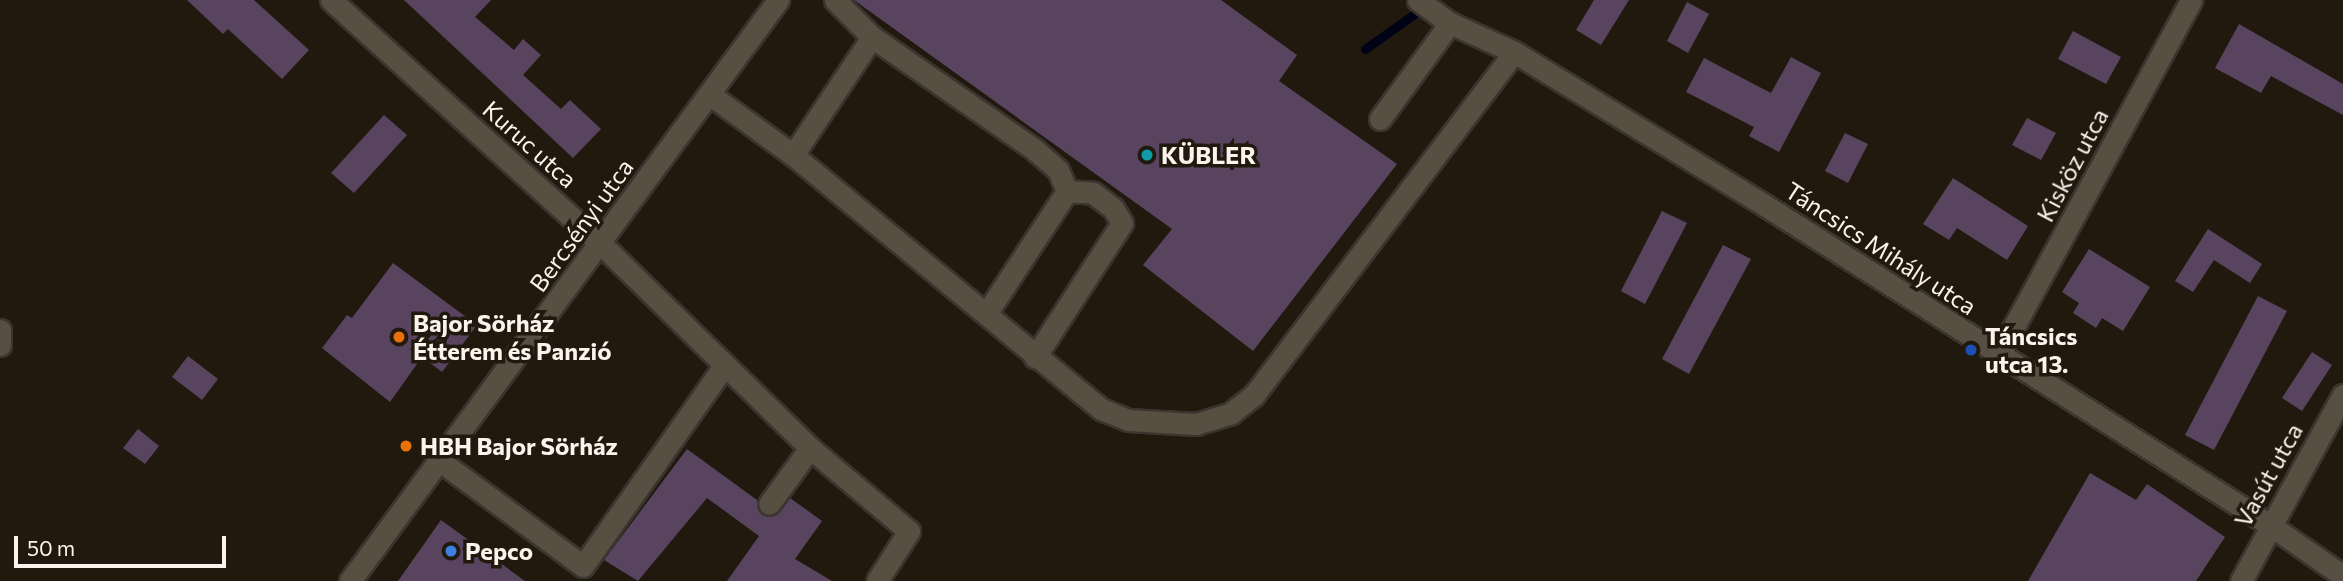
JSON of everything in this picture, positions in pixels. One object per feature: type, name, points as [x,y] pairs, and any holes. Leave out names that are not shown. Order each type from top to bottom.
[{"type":"street","name":"Kuruc utca","points":[[331,0],[600,243],[810,447],[908,531],[877,581]]},
{"type":"street","name":"Bercsényi utca","points":[[350,581],[778,0]]},
{"type":"street","points":[[835,0],[872,37],[1035,150],[1058,170],[1067,191]]},
{"type":"street","name":"Táncsics Mihály utca","points":[[1418,0],[1450,23],[1514,52],[2270,525],[2343,576]]},
{"type":"street","name":"Kisköz utca","points":[[1998,354],[2191,0]]},
{"type":"street","points":[[1380,119],[1450,23]]},
{"type":"street","points":[[793,155],[872,37]]},
{"type":"street","points":[[709,94],[793,155],[881,232],[1101,409],[1128,420],[1196,424],[1231,413],[1254,395],[1514,52]]},
{"type":"street","points":[[986,314],[1067,191]]},
{"type":"street","points":[[1035,357],[1122,223],[1113,208],[1093,193],[1067,191]]},
{"type":"street","points":[[0,330],[0,345]]},
{"type":"street","points":[[440,461],[583,566],[724,366]]},
{"type":"street","name":"Vasút utca","points":[[2241,581],[2343,395]]},
{"type":"street","points":[[769,503],[810,447]]},
{"type":"building","points":[[187,0],[254,0],[309,50],[282,79],[228,29],[223,34]]},
{"type":"building","points":[[404,0],[491,0],[475,17],[514,50],[523,39],[541,55],[523,75],[561,109],[570,100],[601,129],[573,158]]},
{"type":"building","name":"KÜBLER","points":[[854,0],[1221,0],[1297,55],[1279,81],[1397,164],[1253,351],[1143,265],[1172,229]]},
{"type":"building","points":[[1594,0],[1629,0],[1601,45],[1576,30]]},
{"type":"building","points":[[1687,2],[1709,14],[1688,53],[1667,41]]},
{"type":"building","points":[[2239,24],[2343,84],[2343,115],[2271,76],[2261,93],[2215,68]]},
{"type":"building","points":[[2073,31],[2121,57],[2106,84],[2058,59]]},
{"type":"building","points":[[1791,57],[1821,73],[1779,152],[1749,136],[1754,127],[1686,92],[1704,58],[1771,93]]},
{"type":"building","points":[[384,115],[407,135],[354,193],[331,173]]},
{"type":"building","points":[[2027,118],[2056,133],[2041,160],[2012,145]]},
{"type":"building","points":[[1845,133],[1868,144],[1848,183],[1825,171]]},
{"type":"building","points":[[1953,178],[2028,226],[2007,260],[1957,228],[1949,240],[1923,224]]},
{"type":"building","points":[[1662,211],[1687,223],[1645,304],[1621,291]]},
{"type":"building","points":[[2208,229],[2262,264],[2250,283],[2214,260],[2193,292],[2175,281]]},
{"type":"building","points":[[1723,245],[1751,259],[1689,374],[1662,359]]},
{"type":"building","points":[[2089,249],[2150,287],[2123,331],[2102,318],[2096,328],[2073,313],[2079,303],[2062,292]]},
{"type":"building","name":"Bajor Sörház Étterem és Panzió","points":[[393,263],[477,325],[442,372],[422,357],[390,402],[322,348],[347,315],[352,318]]},
{"type":"building","points":[[2258,296],[2287,311],[2214,450],[2185,435]]},
{"type":"building","points":[[2312,352],[2332,365],[2302,411],[2282,398]]},
{"type":"building","points":[[188,356],[218,379],[202,400],[172,377]]},
{"type":"building","points":[[138,429],[159,446],[145,464],[123,448]]},
{"type":"building","points":[[687,449],[757,500],[762,515],[775,516],[790,498],[822,521],[795,559],[832,581],[727,581],[759,536],[707,498],[638,581],[604,560]]},
{"type":"building","points":[[2090,473],[2136,500],[2147,484],[2225,537],[2196,581],[2028,581]]},
{"type":"building","name":"Pepco","points":[[441,520],[525,581],[398,581]]},
{"type":"waterway","points":[[1365,49],[1417,12]]},
{"type":"place","name":"KÜBLER","points":[[1147,155]]},
{"type":"place","name":"Bajor Sörház Étterem és Panzió","points":[[399,337]]},
{"type":"place","name":"Táncsics utca 13.","points":[[1971,350]]},
{"type":"place","name":"HBH Bajor Sörház","points":[[406,446]]},
{"type":"place","name":"Pepco","points":[[451,551]]}]
